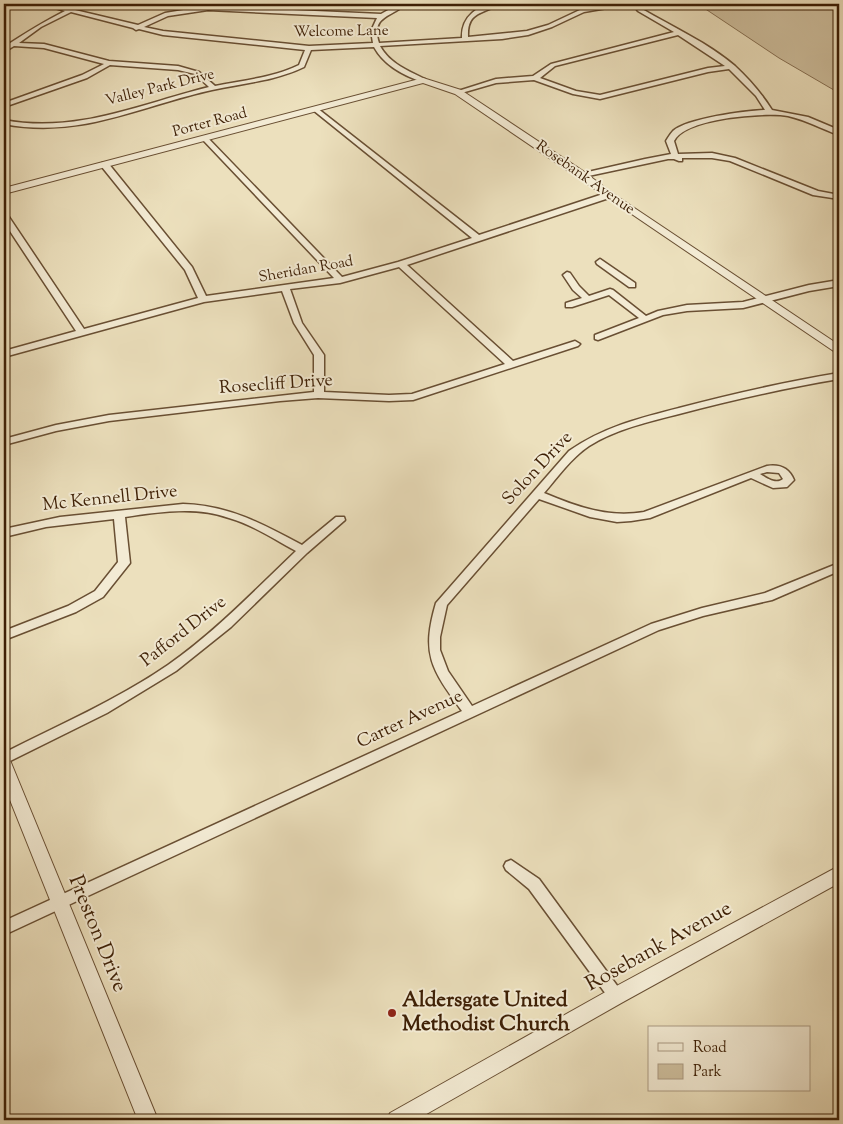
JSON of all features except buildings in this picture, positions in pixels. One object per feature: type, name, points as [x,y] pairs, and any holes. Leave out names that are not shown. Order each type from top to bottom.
[{"type":"street","name":"Welcome Lane","points":[[45,4],[136,28],[163,33],[309,48],[502,37],[528,33],[582,12],[613,5],[637,4]]},
{"type":"street","points":[[377,45],[374,30],[376,24],[383,16],[403,4]]},
{"type":"street","points":[[466,38],[464,28],[468,18],[496,4]]},
{"type":"street","points":[[637,4],[640,10],[732,66],[762,98],[770,112]]},
{"type":"street","points":[[136,28],[167,14],[208,8],[383,16]]},
{"type":"street","points":[[4,50],[39,26],[73,10]]},
{"type":"street","points":[[535,78],[553,65],[678,33]]},
{"type":"street","points":[[12,44],[44,46],[109,63],[178,68],[197,73],[214,88]]},
{"type":"street","name":"Rosebank Avenue","points":[[377,45],[384,57],[399,68],[423,80],[458,92],[839,350]]},
{"type":"street","name":"Valley Park Drive","points":[[4,122],[14,126],[46,128],[73,125],[214,88],[284,76],[302,66],[309,48]]},
{"type":"street","points":[[4,105],[32,93],[93,74],[109,63]]},
{"type":"street","points":[[458,92],[496,82],[535,78],[575,93],[600,97],[708,70],[732,66]]},
{"type":"street","name":"Porter Road","points":[[4,191],[423,80]]},
{"type":"street","points":[[315,109],[479,238]]},
{"type":"street","points":[[677,157],[670,141],[675,132],[688,126],[733,117],[770,112],[818,122],[839,133]]},
{"type":"street","points":[[206,138],[340,280]]},
{"type":"street","points":[[586,179],[677,157],[711,160],[750,168],[816,193],[839,197]]},
{"type":"street","points":[[105,165],[189,269],[203,299]]},
{"type":"street","name":"Sheridan Road","points":[[4,354],[203,299],[340,280],[401,264],[609,195]]},
{"type":"street","points":[[4,216],[80,332]]},
{"type":"street","points":[[569,305],[632,285],[600,262]]},
{"type":"street","points":[[401,264],[511,364]]},
{"type":"street","points":[[567,275],[576,288],[588,299]]},
{"type":"street","points":[[598,337],[661,313],[743,305],[839,283]]},
{"type":"street","points":[[286,289],[298,322],[319,355],[319,395]]},
{"type":"street","points":[[610,292],[644,318]]},
{"type":"street","name":"Rosecliff Drive","points":[[4,442],[53,429],[110,418],[319,395],[393,399],[413,397],[575,344]]},
{"type":"street","name":"Solon Drive","points":[[470,712],[438,668],[433,645],[435,623],[442,603],[573,453],[607,432],[740,394],[839,376]]},
{"type":"street","points":[[537,494],[594,516],[632,519],[751,474]]},
{"type":"street","name":"Mc Kennell Drive","points":[[4,533],[47,522],[162,508],[222,512],[244,519],[303,550]]},
{"type":"street","points":[[4,636],[72,609],[98,594],[124,563],[119,514]]},
{"type":"street","name":"Pafford Drive","points":[[4,759],[103,709],[172,668],[227,624],[303,550],[340,520]]},
{"type":"street","name":"Carter Avenue","points":[[4,928],[655,627],[702,612],[768,597],[839,567]]},
{"type":"street","name":"Preston Drive","points":[[4,764],[148,1120]]},
{"type":"street","points":[[511,866],[534,884],[616,996]]},
{"type":"street","name":"Rosebank Avenue","points":[[397,1120],[616,996],[839,874]]},
{"type":"green space","points":[[698,4],[839,4],[839,93],[779,58]]},
{"type":"place","name":"Aldersgate United Methodist Church","points":[[392,1013]]}]
